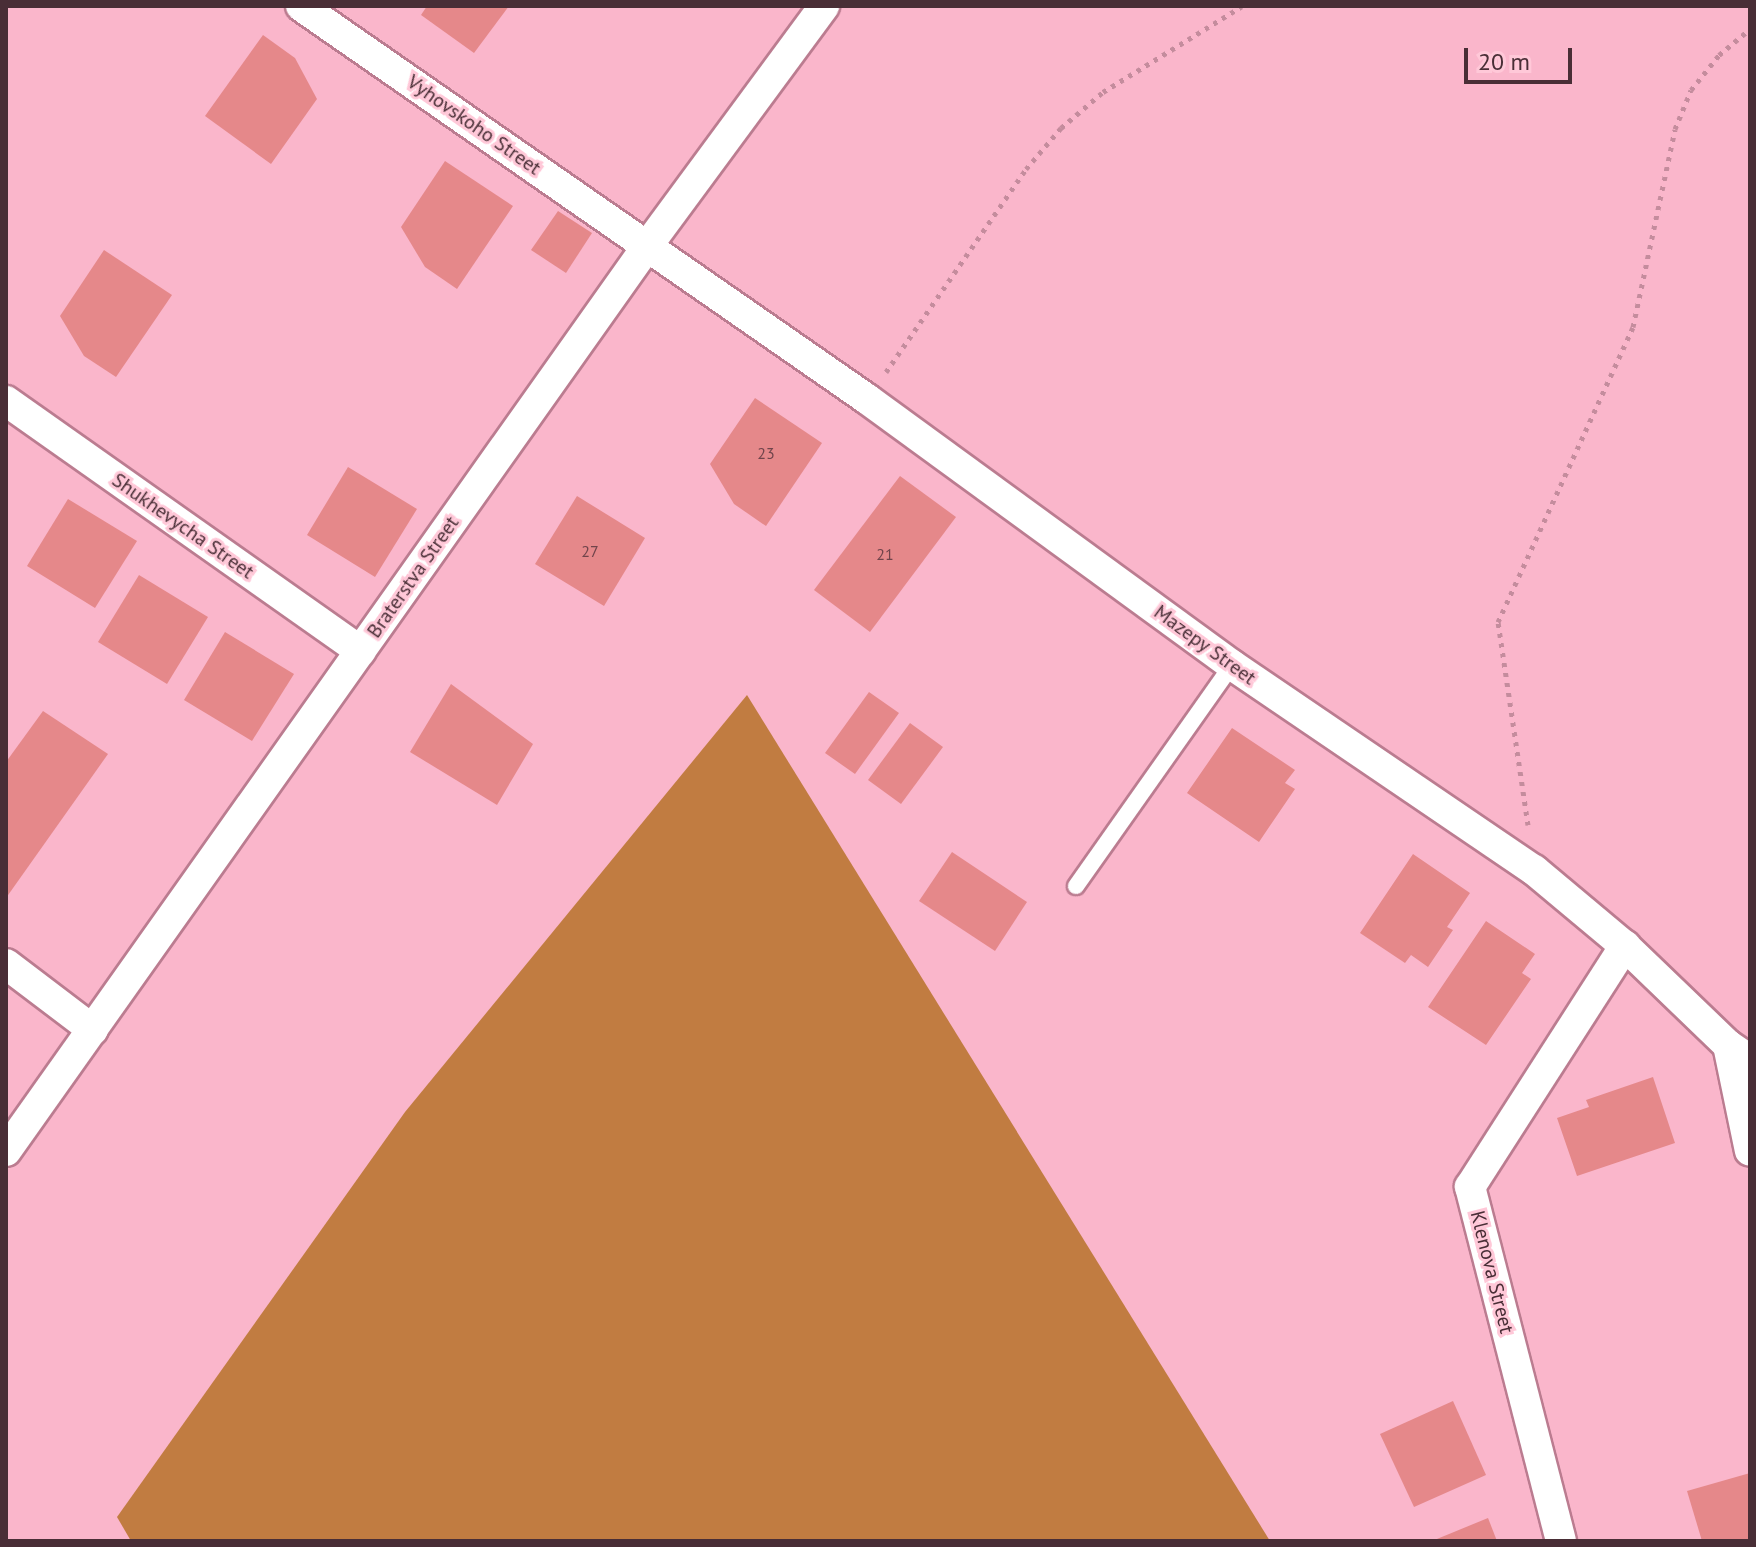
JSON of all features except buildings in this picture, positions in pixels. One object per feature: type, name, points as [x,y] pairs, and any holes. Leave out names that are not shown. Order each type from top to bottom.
[{"type":"street","name":"Vyhovskoho Street","points":[[301,6],[648,245]]},
{"type":"street","name":"Braterstva Street","points":[[6,1151],[648,245],[824,6]]},
{"type":"street","name":"Mazepy Street","points":[[648,245],[867,399],[1232,665],[1534,870],[1625,946],[1739,1052]]},
{"type":"street","name":"Shukhevycha Street","points":[[6,401],[361,651]]},
{"type":"street","name":"Klenova Street","points":[[1561,1541],[1470,1187],[1625,946]]},
{"type":"street","points":[[6,964],[93,1030]]},
{"type":"street","points":[[1739,1052],[1750,1151]]},
{"type":"lane","points":[[1076,886],[1232,665]]},
{"type":"path","points":[[867,399],[1026,169],[1061,128],[1103,92],[1242,6]]},
{"type":"path","points":[[1534,870],[1498,622],[1633,327],[1675,129],[1691,90],[1719,55],[1750,29]]},
{"type":"shaded area","points":[[747,695],[1270,1541],[131,1541],[117,1517],[405,1112]]}]
